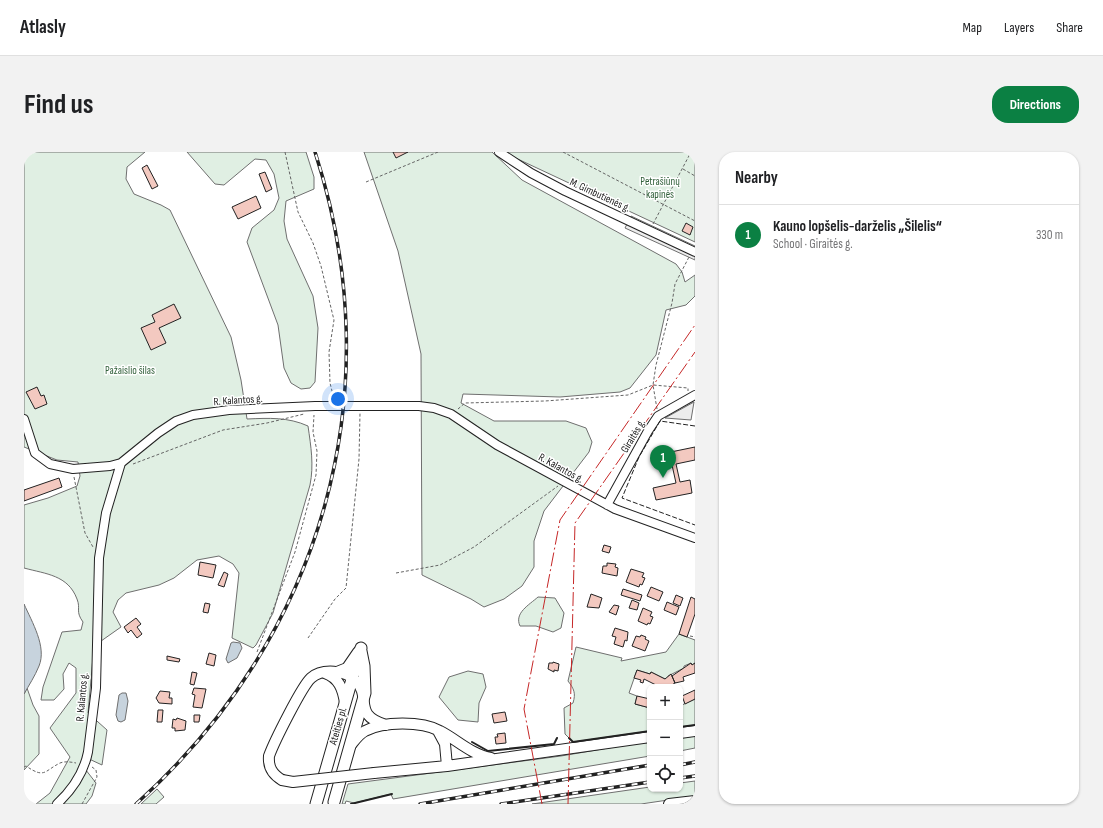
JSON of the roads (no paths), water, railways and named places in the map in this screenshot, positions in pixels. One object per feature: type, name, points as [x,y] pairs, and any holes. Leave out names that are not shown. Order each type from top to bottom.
[{"type":"highway","name":"Ateities pl.","points":[[316,804],[360,648]]},
{"type":"highway","name":"Ateities pl.","points":[[334,802],[365,693],[365,678],[360,648]]},
{"type":"main road","points":[[360,648],[347,668],[337,672],[323,673],[313,676],[307,684],[269,756],[270,768],[276,777],[292,782],[447,766],[647,737]]},
{"type":"main road","points":[[337,672],[352,678],[361,688],[363,704],[372,719],[386,725]]},
{"type":"main road","points":[[323,673],[329,675],[338,682],[343,692],[345,703]]},
{"type":"main road","points":[[350,747],[365,731],[386,725],[421,725],[435,729],[482,756],[497,759]]},
{"type":"main road","points":[[435,729],[443,738],[447,766]]},
{"type":"main road","points":[[683,733],[695,731]]},
{"type":"main road","points":[[669,804],[695,801]]},
{"type":"street","name":"M. Gimbutienės g.","points":[[499,152],[531,173],[558,187],[693,252]]},
{"type":"street","name":"Giraitės g.","points":[[607,505],[648,431],[658,416],[693,396]]},
{"type":"street","name":"R. Kalantos g.","points":[[57,804],[75,782],[86,762],[96,688],[99,558],[106,513],[121,466],[143,444],[176,421],[193,415],[230,410],[314,409],[334,406],[419,406],[434,408],[451,414],[497,445],[607,505],[626,514],[695,538]]},
{"type":"street","points":[[24,419],[35,453],[50,464],[73,469],[121,466]]},
{"type":"railway","points":[[136,804],[201,738],[254,665],[295,587],[325,505],[342,419],[346,332],[337,242],[315,152]]},
{"type":"railway","points":[[683,764],[695,762]]},
{"type":"railway","points":[[420,804],[647,766]]},
{"type":"railway","points":[[683,778],[695,776]]},
{"type":"railway","points":[[501,804],[647,782]]},
{"type":"place","name":"Kauno lopšelis-darželis „Šilelis“","points":[[663,478]]},
{"type":"park label","name":"Petrašiūnų kapinės","points":[[660,187]]},
{"type":"park label","name":"Pažaislio šilas","points":[[130,370]]}]
